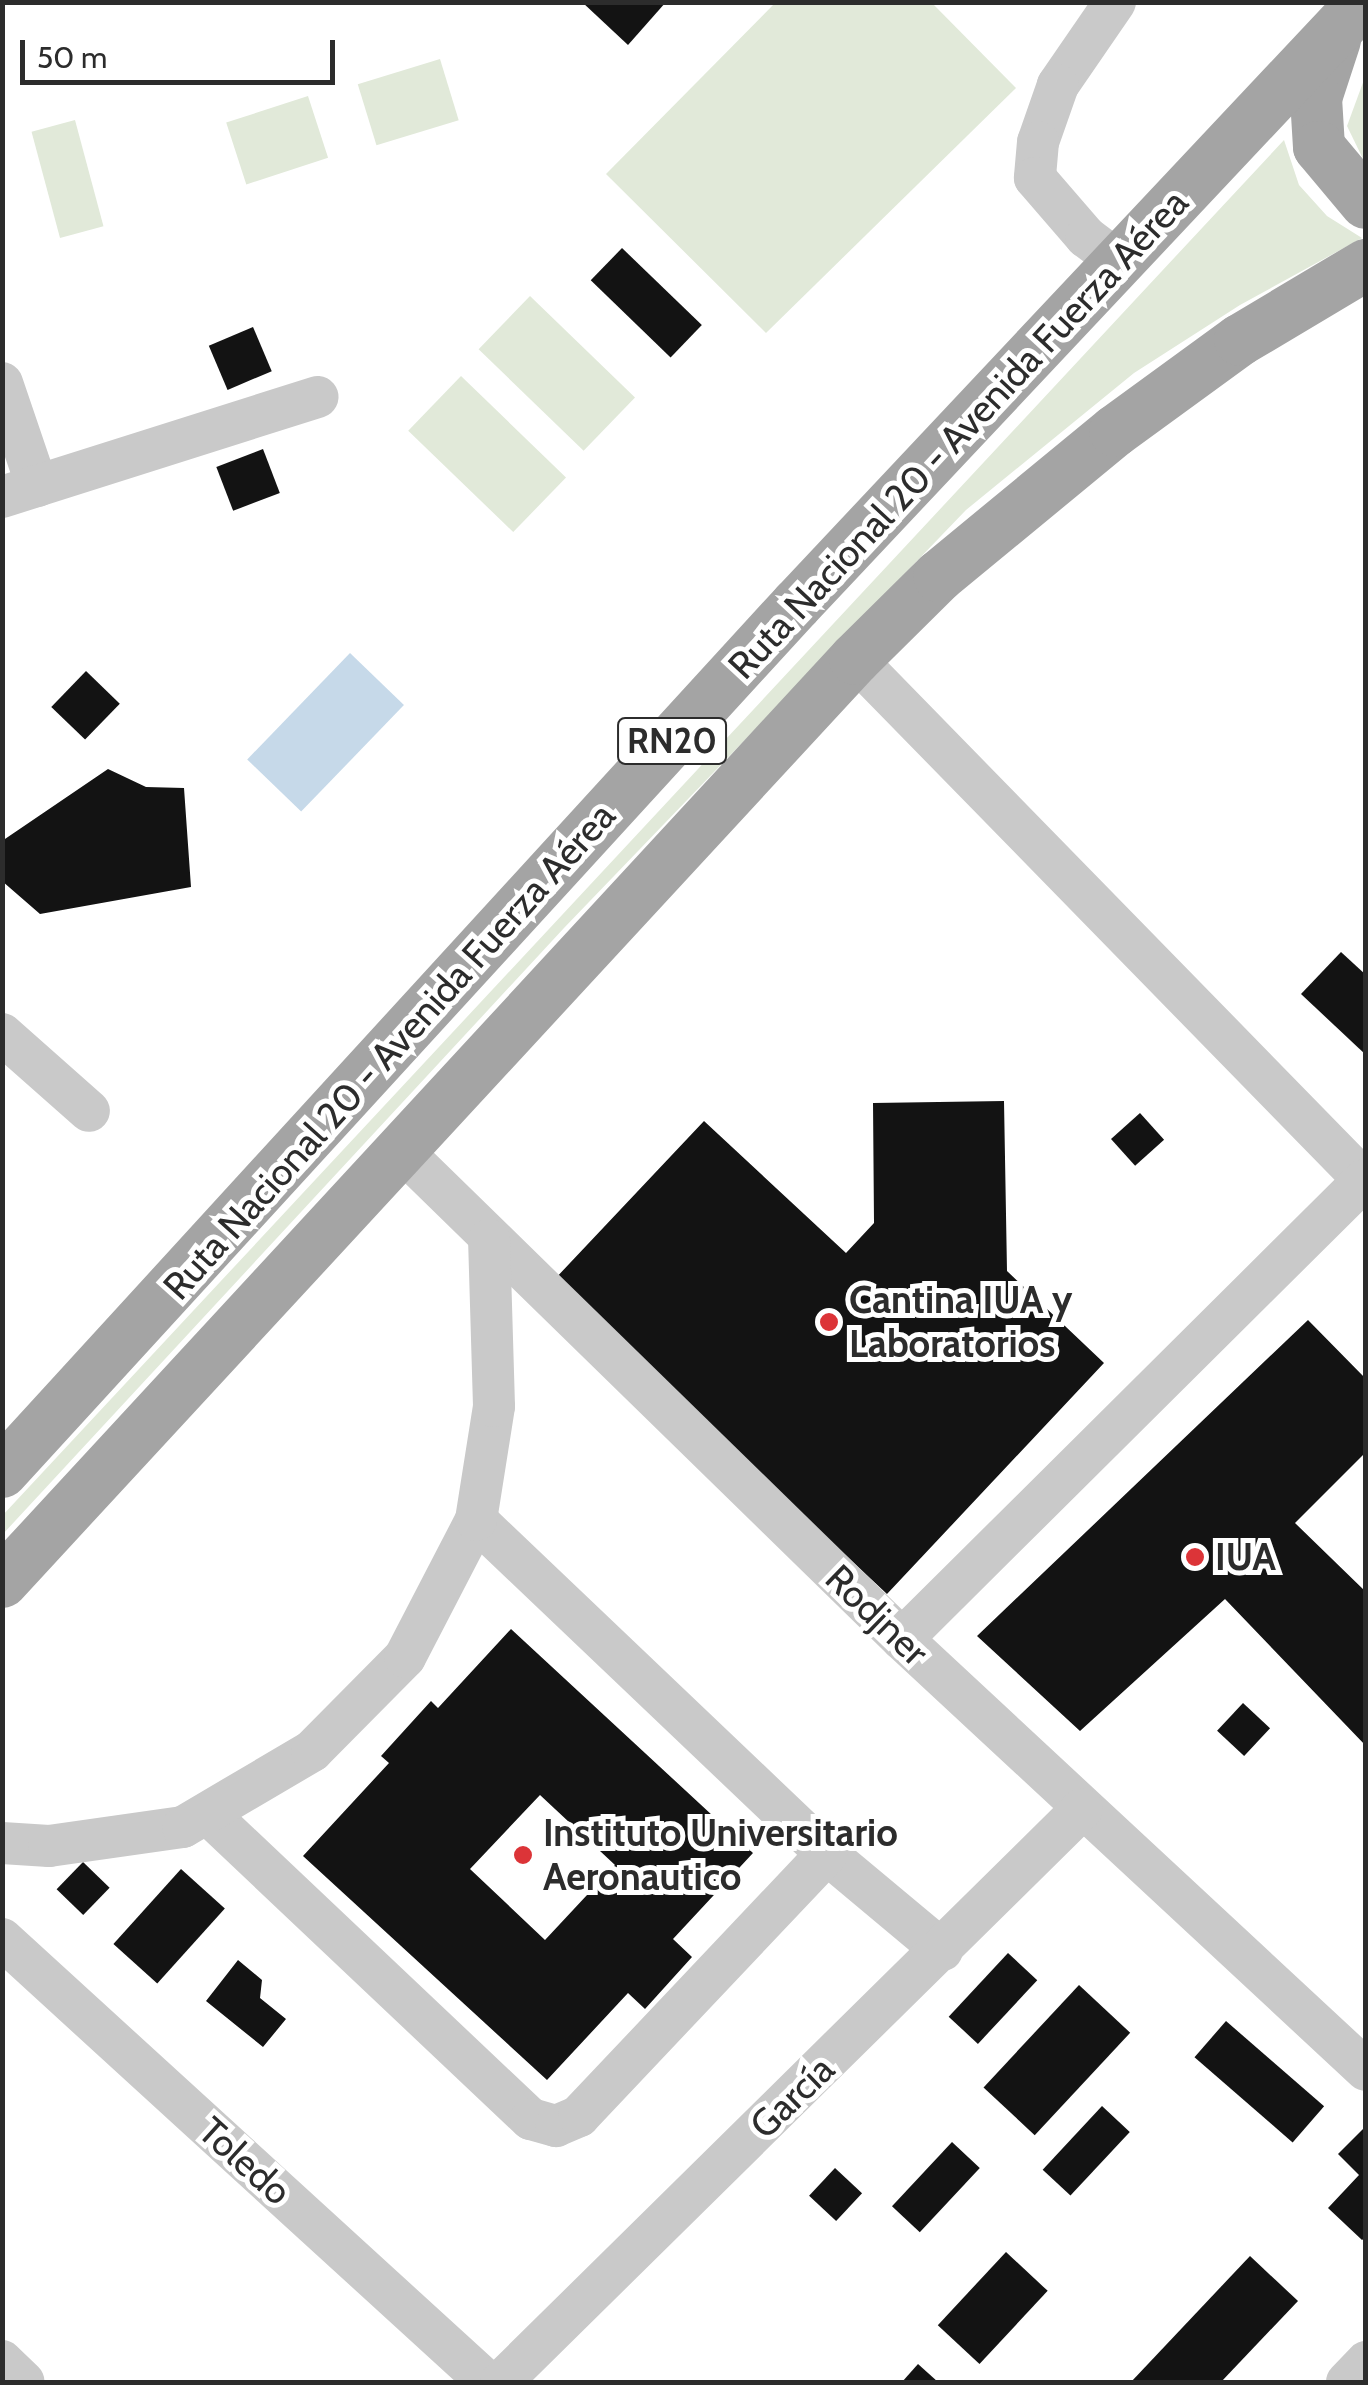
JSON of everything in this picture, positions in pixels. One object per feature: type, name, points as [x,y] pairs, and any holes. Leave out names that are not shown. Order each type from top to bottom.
[{"type":"main road","name":"Ruta Nacional 20 - Avenida Fuerza Aérea","points":[[2,1472],[1118,261],[1356,10]]},
{"type":"main road","name":"RN20","points":[[1356,10],[1324,65],[1314,120],[1319,147],[1366,204]]},
{"type":"main road","name":"Ruta Nacional 20 - Avenida Fuerza Aérea","points":[[2,1582],[854,659],[939,576],[1115,431],[1240,340],[1366,264]]},
{"type":"street","points":[[1114,2],[1058,85],[1038,142],[1036,178],[1086,236],[1118,261]]},
{"type":"street","points":[[2,383],[20,492],[318,397]]},
{"type":"street","points":[[854,659],[1364,1181],[902,1640]]},
{"type":"street","points":[[2,1034],[89,1111]]},
{"type":"street","name":"Rodjner","points":[[400,1149],[902,1640],[1366,2070]]},
{"type":"street","points":[[2,1842],[49,1846],[183,1827],[312,1751],[405,1657],[476,1520],[494,1406],[489,1240]]},
{"type":"street","points":[[476,1520],[827,1854],[942,1950]]},
{"type":"street","name":"García","points":[[501,2382],[1082,1809]]},
{"type":"street","points":[[208,1814],[532,2120],[556,2126],[578,2116],[827,1854]]},
{"type":"street","name":"Toledo","points":[[2,1939],[487,2382]]},
{"type":"street","points":[[2,2361],[24,2382]]},
{"type":"street","points":[[1347,2382],[1366,2362]]},
{"type":"green space","points":[[775,3],[932,3],[1016,88],[766,333],[606,174]]},
{"type":"green space","points":[[440,59],[459,120],[376,145],[358,84]]},
{"type":"green space","points":[[1365,77],[1365,163],[1347,126]]},
{"type":"green space","points":[[308,96],[328,158],[246,184],[226,123]]},
{"type":"green space","points":[[75,120],[103,226],[60,238],[32,132]]},
{"type":"green space","points":[[1284,140],[1299,185],[1327,216],[1362,238],[1240,305],[1134,373],[966,510],[564,928],[3,1534],[2,1516]]},
{"type":"green space","points":[[530,296],[635,397],[584,451],[479,349]]},
{"type":"green space","points":[[461,376],[566,477],[513,532],[408,431]]},
{"type":"water","points":[[350,653],[404,705],[301,812],[247,759]]},
{"type":"building","points":[[582,2],[666,2],[628,45]]},
{"type":"building","points":[[622,248],[702,325],[671,357],[591,280]]},
{"type":"building","points":[[253,327],[272,371],[228,390],[209,346]]},
{"type":"building","points":[[263,449],[280,493],[233,511],[216,467]]},
{"type":"building","points":[[86,671],[120,704],[85,740],[51,707]]},
{"type":"building","points":[[108,769],[146,787],[184,788],[191,887],[40,914],[2,881],[2,841]]},
{"type":"building","points":[[1341,952],[1366,975],[1366,1055],[1301,994]]},
{"type":"building","name":"Cantina IUA y Laboratorios","points":[[1004,1101],[1007,1271],[1104,1363],[887,1594],[553,1281],[704,1121],[846,1253],[874,1223],[873,1103]]},
{"type":"building","points":[[1140,1113],[1164,1140],[1135,1166],[1111,1139]]},
{"type":"building","name":"IUA","points":[[1308,1320],[1366,1379],[1366,1452],[1295,1523],[1366,1592],[1366,1746],[1225,1599],[1080,1731],[977,1636]]},
{"type":"building","name":"Instituto Universitario Aeronautico","points":[[511,1629],[753,1853],[673,1939],[692,1957],[645,2009],[628,1993],[547,2080],[303,1856],[389,1763],[381,1756],[431,1701],[438,1708]],"holes":[[[540,1795],[615,1865],[545,1940],[470,1869]]]},
{"type":"building","points":[[1243,1703],[1270,1728],[1244,1756],[1217,1731]]},
{"type":"building","points":[[83,1862],[110,1888],[83,1915],[57,1889]]},
{"type":"building","points":[[181,1869],[225,1908],[157,1984],[113,1944]]},
{"type":"building","points":[[1008,1953],[1037,1980],[978,2044],[949,2017]]},
{"type":"building","points":[[238,1960],[262,1980],[260,1998],[286,2019],[263,2047],[206,2001]]},
{"type":"building","points":[[1079,1985],[1130,2033],[1035,2135],[984,2087]]},
{"type":"building","points":[[1226,2021],[1324,2106],[1293,2143],[1195,2057]]},
{"type":"building","points":[[1102,2106],[1130,2132],[1070,2196],[1043,2170]]},
{"type":"building","points":[[1366,2126],[1366,2237],[1362,2240],[1328,2208],[1359,2175],[1338,2154]]},
{"type":"building","points":[[952,2142],[980,2168],[920,2232],[892,2206]]},
{"type":"building","points":[[835,2168],[862,2193],[836,2221],[809,2196]]},
{"type":"building","points":[[1006,2252],[1048,2291],[979,2364],[938,2325]]},
{"type":"building","points":[[1250,2256],[1298,2301],[1221,2382],[1131,2382]]},
{"type":"building","points":[[918,2364],[938,2382],[902,2382]]},
{"type":"place","name":"Cantina IUA y Laboratorios","points":[[829,1322]]},
{"type":"place","name":"IUA","points":[[1195,1557]]},
{"type":"place","name":"Instituto Universitario Aeronautico","points":[[523,1855]]}]
